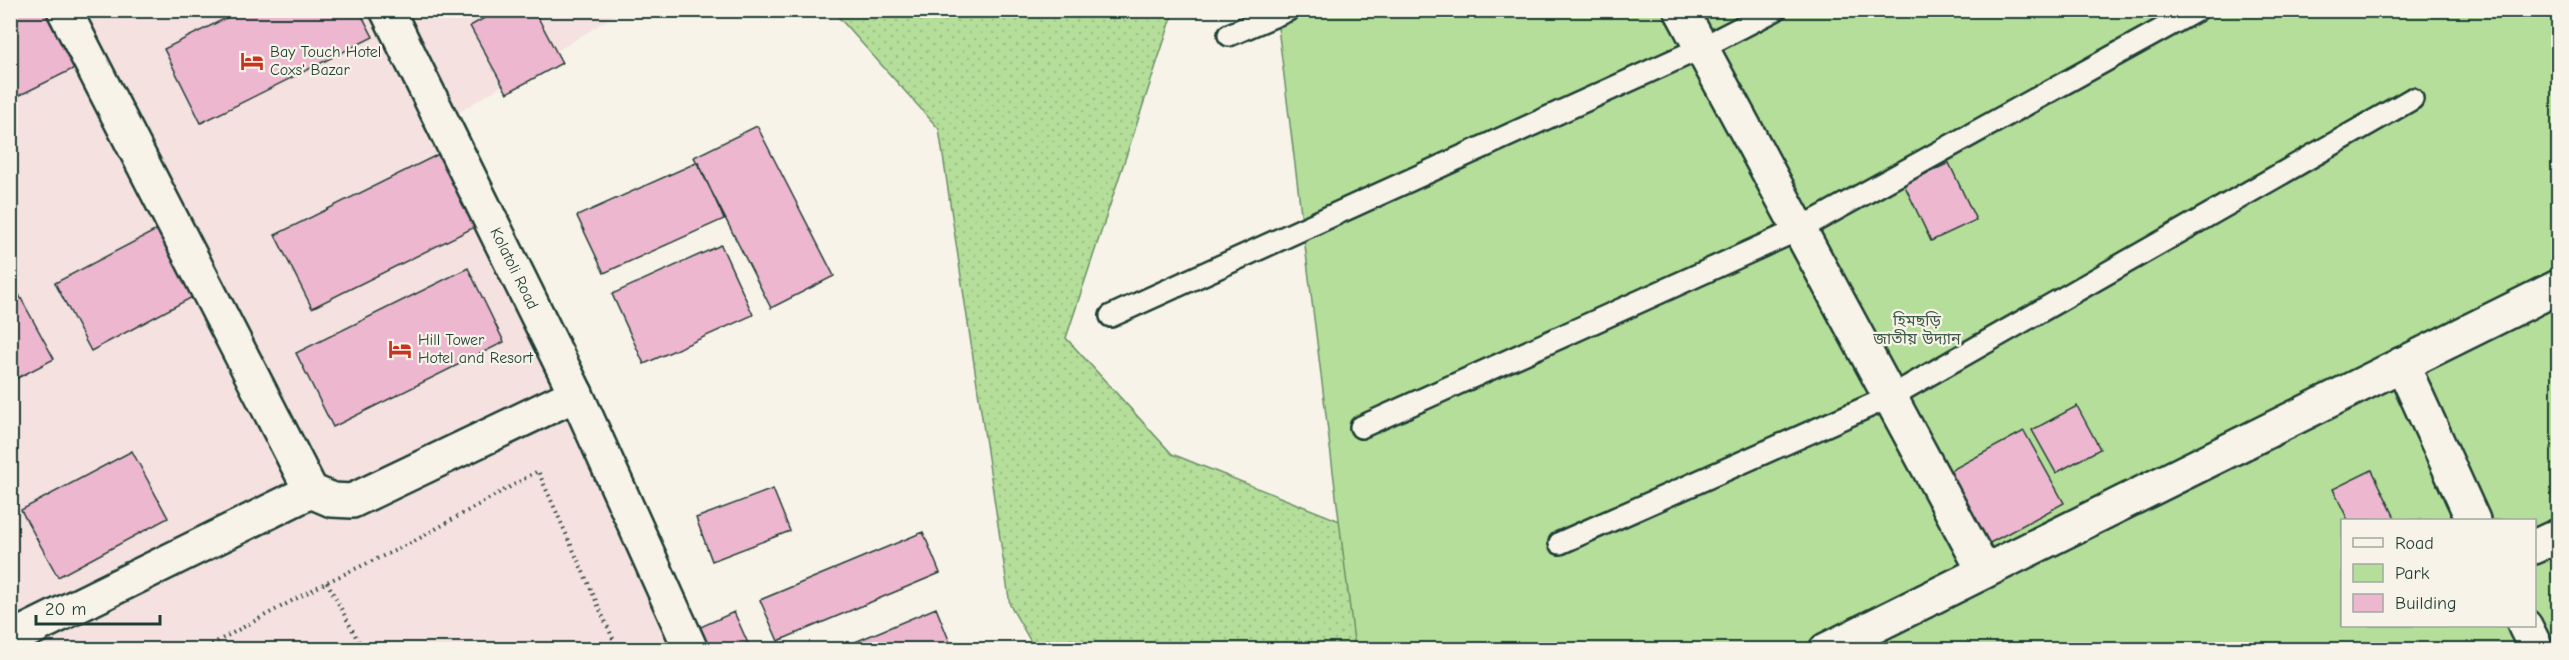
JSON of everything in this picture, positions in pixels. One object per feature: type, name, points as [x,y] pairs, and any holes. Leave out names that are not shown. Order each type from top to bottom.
[{"type":"street","points":[[63,10],[311,491],[332,500],[352,501],[576,394]]},
{"type":"street","name":"Kolatoli Road","points":[[387,10],[576,394],[691,650]]},
{"type":"street","points":[[1681,10],[1984,571]]},
{"type":"street","points":[[1826,650],[1884,637],[1984,571],[2559,287]]},
{"type":"street","points":[[2402,364],[2473,519]]},
{"type":"street","points":[[14,627],[311,491]]},
{"type":"street","points":[[2536,547],[2559,536]]},
{"type":"lane","points":[[1229,35],[1288,10]]},
{"type":"lane","points":[[1111,316],[1701,48],[1775,10]]},
{"type":"lane","points":[[1361,427],[1800,229],[2197,10]]},
{"type":"lane","points":[[1560,543],[1890,397],[2412,99]]},
{"type":"path","points":[[201,650],[327,582],[411,543],[538,471],[618,650]]},
{"type":"path","points":[[327,582],[363,650]]},
{"type":"shaded area","points":[[10,11],[621,11],[445,121],[694,649],[11,649]]},
{"type":"green space","points":[[833,11],[1174,11],[1066,338],[1172,454],[1465,571],[1478,649],[1035,649],[1010,605],[939,129]]},
{"type":"green space","name":"হিমছড়ি জাতীয় উদ্যান","points":[[1276,11],[2558,11],[2558,649],[1355,649]]},
{"type":"building","points":[[10,10],[47,10],[75,68],[10,100]]},
{"type":"building","points":[[242,10],[359,10],[373,37],[201,123],[164,49]]},
{"type":"building","points":[[499,10],[534,10],[562,63],[507,93],[470,26]]},
{"type":"building","points":[[757,126],[834,276],[771,308],[694,157]]},
{"type":"building","points":[[447,150],[483,223],[312,308],[275,235]]},
{"type":"building","points":[[698,162],[724,219],[604,273],[577,216]]},
{"type":"building","points":[[1949,163],[1976,220],[1931,241],[1904,184]]},
{"type":"building","points":[[166,225],[202,292],[91,351],[55,283]]},
{"type":"building","points":[[721,245],[753,315],[644,364],[612,294]]},
{"type":"building","points":[[468,268],[504,342],[333,427],[296,353]]},
{"type":"building","points":[[17,291],[54,359],[10,382],[10,295]]},
{"type":"building","points":[[2077,406],[2100,449],[2056,473],[2032,430]]},
{"type":"building","points":[[2024,431],[2064,503],[1988,544],[1948,472]]},
{"type":"building","points":[[132,451],[168,518],[58,577],[21,510]]},
{"type":"building","points":[[2372,470],[2396,519],[2348,519],[2333,489]]},
{"type":"building","points":[[773,489],[790,531],[712,561],[696,518]]},
{"type":"building","points":[[923,532],[940,573],[778,641],[760,600]]},
{"type":"building","points":[[936,608],[953,650],[836,650]]},
{"type":"building","points":[[734,612],[751,650],[706,650],[696,629]]},
{"type":"place","name":"Bay Touch Hotel Coxs' Bazar","points":[[252,61]]},
{"type":"place","name":"Hill Tower Hotel and Resort","points":[[400,349]]}]
